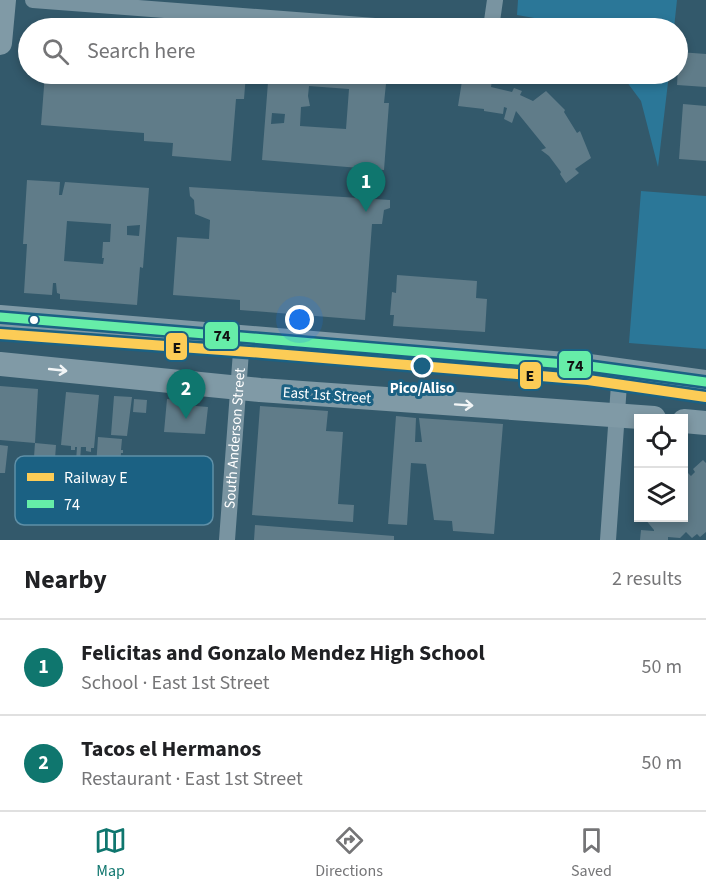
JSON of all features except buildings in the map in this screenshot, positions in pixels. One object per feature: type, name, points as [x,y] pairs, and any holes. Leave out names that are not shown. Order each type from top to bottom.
[{"type":"main road","points":[[0,43],[4,0]]},
{"type":"main road","points":[[0,317],[523,360],[706,382]]},
{"type":"main road","name":"East 1st Street","points":[[0,364],[238,388],[634,417]]},
{"type":"main road","points":[[688,421],[706,423]]},
{"type":"street","points":[[33,0],[270,18]]},
{"type":"street","points":[[492,18],[495,0]]},
{"type":"street","name":"South Anderson Street","points":[[227,540],[242,338]]},
{"type":"street","points":[[608,540],[620,370]]},
{"type":"shaded area","points":[[518,0],[677,0],[675,18],[534,18],[517,15]]},
{"type":"shaded area","points":[[628,84],[668,84],[658,167],[641,101]]},
{"type":"shaded area","points":[[641,191],[706,196],[706,349],[629,343]]},
{"type":"rail line","name":"E","points":[[0,334],[588,380],[706,397]]},
{"type":"transit line","name":"74","points":[[0,317],[589,366],[706,382]]},
{"type":"place","name":"Felicitas and Gonzalo Mendez High School","points":[[366,212]]},
{"type":"place","name":"Pico/Aliso","points":[[422,366]]},
{"type":"place","name":"Tacos el Hermanos","points":[[186,419]]}]
